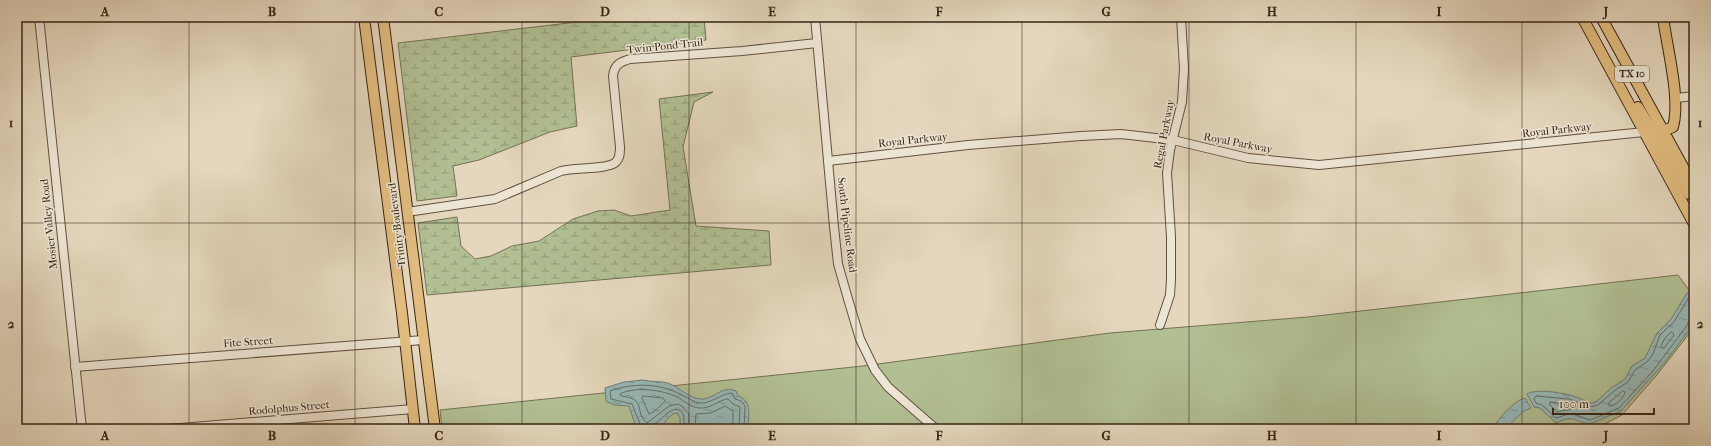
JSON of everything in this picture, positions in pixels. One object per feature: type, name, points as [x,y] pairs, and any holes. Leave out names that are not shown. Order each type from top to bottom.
[{"type":"main road","name":"Trinity Boulevard","points":[[364,17],[415,429]]},
{"type":"main road","name":"Trinity Boulevard","points":[[383,17],[435,429]]},
{"type":"main road","name":"TX 10","points":[[1582,17],[1694,224]]},
{"type":"main road","name":"TX 10","points":[[1601,17],[1694,187]]},
{"type":"main road","points":[[1598,47],[1608,54],[1649,125],[1663,131],[1673,128],[1676,116],[1676,98],[1662,17]]},
{"type":"main road","points":[[1644,132],[1659,140],[1689,194],[1694,194]]},
{"type":"street","name":"Mosier Valley Road","points":[[39,17],[82,429]]},
{"type":"street","name":"South Pipeline Road","points":[[815,17],[838,264],[860,339],[875,370],[888,387],[936,429]]},
{"type":"street","name":"Regal Parkway","points":[[1160,325],[1170,295],[1171,237],[1167,173],[1182,102],[1184,69],[1181,17]]},
{"type":"street","name":"Twin Pond Trail","points":[[407,212],[495,199],[561,171],[610,166],[616,162],[620,156],[620,147],[613,76],[614,70],[618,64],[623,61],[630,59],[817,43]]},
{"type":"street","points":[[1676,98],[1694,96]]},
{"type":"street","name":"Royal Parkway","points":[[828,161],[968,146],[1080,136],[1121,134],[1173,140],[1248,158],[1319,165],[1644,132]]},
{"type":"street","name":"Fite Street","points":[[75,367],[405,340],[423,340]]},
{"type":"street","name":"Rodolphus Street","points":[[168,429],[412,409]]},
{"type":"green space","points":[[620,17],[704,17],[706,40],[571,57],[577,126],[550,132],[479,160],[453,166],[457,196],[417,201],[398,43]]},
{"type":"green space","points":[[713,92],[694,102],[683,147],[696,226],[769,231],[771,265],[427,295],[418,223],[457,217],[461,246],[475,259],[491,256],[512,246],[539,241],[573,219],[598,211],[614,210],[631,216],[670,210],[659,99]]},
{"type":"green space","points":[[1678,275],[1694,297],[1694,324],[1692,330],[1656,376],[1622,415],[1595,429],[442,429],[440,410],[863,366],[1110,333],[1308,317]]},
{"type":"water","points":[[1694,289],[1694,318],[1690,329],[1665,362],[1621,411],[1590,424],[1574,419],[1562,420],[1556,423],[1540,408],[1534,407],[1527,394],[1537,391],[1565,394],[1587,402],[1596,402],[1611,388],[1625,379],[1632,366],[1645,358],[1657,333],[1671,319],[1687,293]]},
{"type":"water","points":[[643,380],[668,383],[693,397],[701,399],[706,399],[726,390],[736,391],[738,396],[743,398],[748,405],[748,429],[680,429],[680,418],[677,413],[672,415],[660,426],[649,429],[638,427],[635,424],[629,406],[614,405],[606,401],[605,388],[624,382]]},
{"type":"water","points":[[1525,398],[1531,408],[1524,411],[1505,429],[1491,429],[1510,407]]}]
